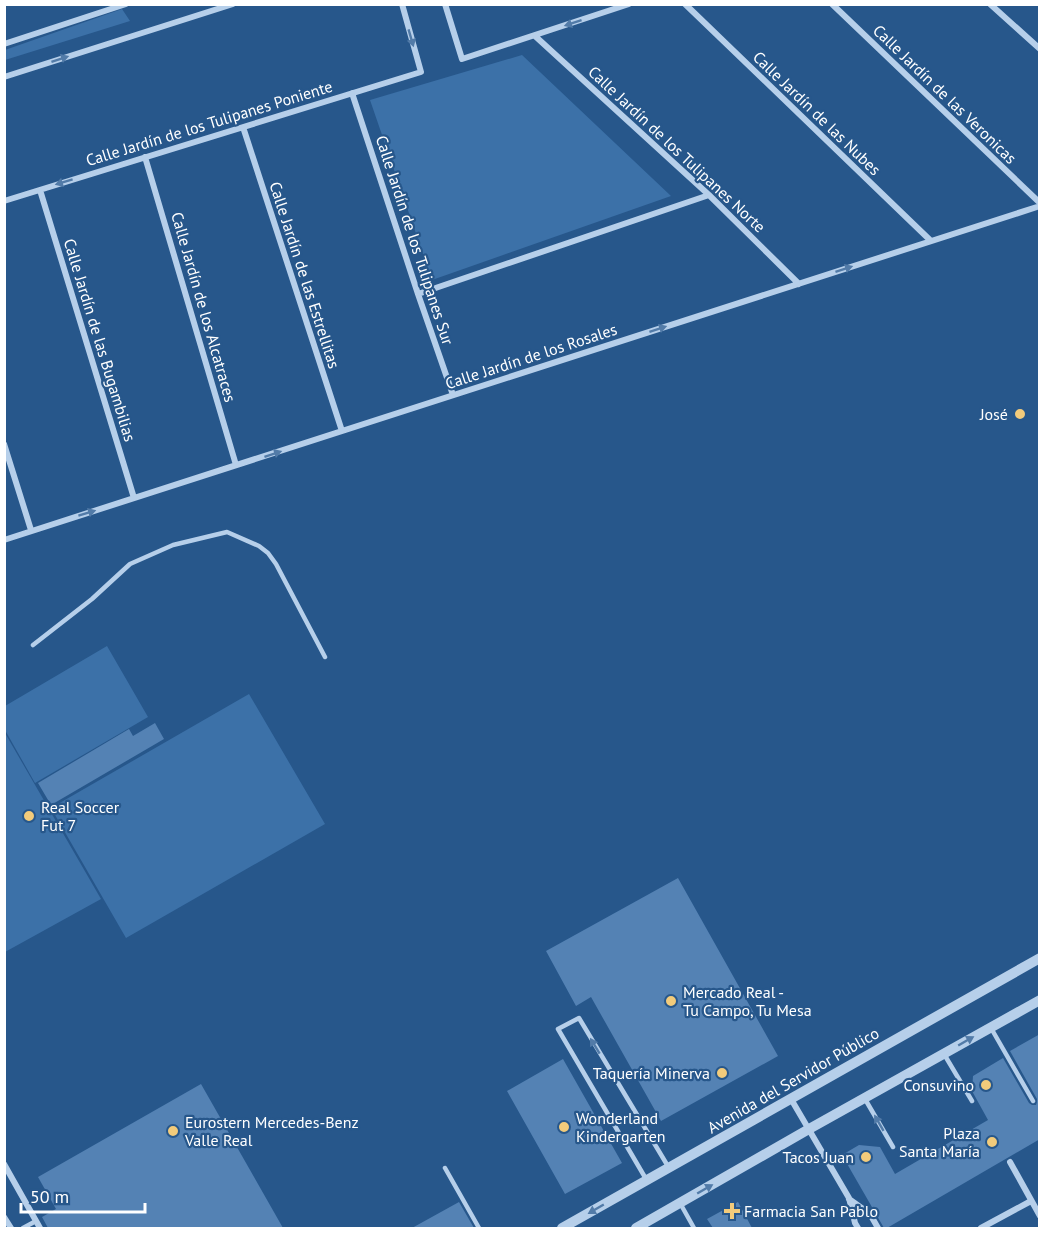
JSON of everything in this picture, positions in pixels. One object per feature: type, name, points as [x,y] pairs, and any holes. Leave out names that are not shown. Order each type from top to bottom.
[{"type":"street","points":[[104,4],[104,13]]},
{"type":"street","points":[[4,44],[126,4]]},
{"type":"street","points":[[4,77],[233,4]]},
{"type":"street","name":"Calle Jardín de los Tulipanes Poniente","points":[[4,201],[421,72],[402,4]]},
{"type":"street","points":[[445,4],[462,59],[629,4]]},
{"type":"street","name":"Calle Jardín de las Nubes","points":[[685,4],[931,241]]},
{"type":"street","name":"Calle Jardín de las Veronicas","points":[[832,4],[1040,205]]},
{"type":"street","points":[[990,4],[1040,49]]},
{"type":"street","name":"Calle Jardín de los Tulipanes Norte","points":[[536,36],[709,195],[799,284]]},
{"type":"street","name":"Calle Jardín de los Tulipanes Sur","points":[[352,93],[453,395]]},
{"type":"street","name":"Calle Jardín de las Estrellitas","points":[[243,127],[342,431]]},
{"type":"street","name":"Calle Jardín de los Alcatraces","points":[[145,157],[236,465]]},
{"type":"street","name":"Calle Jardín de las Bugambilias","points":[[40,190],[134,498]]},
{"type":"street","points":[[418,294],[709,195]]},
{"type":"street","name":"Calle Jardín de los Rosales","points":[[4,540],[1040,205]]},
{"type":"street","points":[[4,444],[31,530]]},
{"type":"street","name":"Avenida del Servidor Público","points":[[562,1228],[1040,958]]},
{"type":"street","points":[[636,1228],[1040,999]]},
{"type":"street","points":[[791,1099],[849,1198],[858,1228]]},
{"type":"street","points":[[1010,1162],[1040,1216]]},
{"type":"street","points":[[4,1164],[40,1228]]},
{"type":"street","points":[[849,1198],[870,1214],[878,1228]]},
{"type":"street","points":[[981,1228],[1031,1201]]},
{"type":"street","points":[[4,1217],[11,1228]]},
{"type":"lane","points":[[33,645],[130,564],[172,545],[227,532],[260,546],[268,553],[325,657]]},
{"type":"lane","points":[[647,1180],[558,1029],[579,1018],[669,1168]]},
{"type":"lane","points":[[991,1027],[1033,1101]]},
{"type":"lane","points":[[944,1054],[972,1101]]},
{"type":"lane","points":[[865,1099],[893,1147]]},
{"type":"lane","points":[[445,1168],[479,1228]]},
{"type":"lane","points":[[680,1203],[694,1228]]},
{"type":"lane","points":[[23,1228],[36,1221]]},
{"type":"shaded area","points":[[122,9],[130,21],[5,60],[5,50]]},
{"type":"shaded area","points":[[522,55],[671,196],[432,280],[370,100]]},
{"type":"shaded area","points":[[107,646],[148,717],[35,783],[5,730],[5,706]]},
{"type":"shaded area","points":[[249,694],[325,824],[126,938],[51,808]]},
{"type":"shaded area","name":"Real Soccer Fut 7","points":[[5,733],[101,899],[5,952]]},
{"type":"building","points":[[155,723],[164,739],[51,805],[38,783],[129,729],[133,736]]},
{"type":"building","name":"Mercado Real - Tu Campo, Tu Mesa","points":[[678,878],[778,1056],[661,1121],[591,997],[576,1006],[546,951]]},
{"type":"building","name":"Plaza Santa María","points":[[1040,1034],[1040,1139],[884,1228],[842,1155],[859,1145],[880,1147],[895,1174],[988,1120],[972,1091],[973,1076],[1003,1058],[1029,1103],[1036,1105],[1037,1099],[1010,1051]]},
{"type":"building","name":"Wonderland Kindergarten","points":[[563,1059],[622,1163],[565,1194],[507,1091]]},
{"type":"building","name":"Eurostern Mercedes-Benz Valle Real","points":[[201,1084],[283,1228],[48,1228],[42,1217],[56,1209],[38,1177]]},
{"type":"building","points":[[459,1202],[474,1228],[412,1228]]},
{"type":"building","name":"Farmacia San Pablo","points":[[738,1202],[752,1228],[713,1228],[707,1219]]},
{"type":"place","name":"José","points":[[1020,414]]},
{"type":"place","name":"Real Soccer Fut 7","points":[[29,816]]},
{"type":"place","name":"Mercado Real - Tu Campo, Tu Mesa","points":[[671,1001]]},
{"type":"place","name":"Taquería Minerva","points":[[722,1073]]},
{"type":"place","name":"Consuvino","points":[[986,1085]]},
{"type":"place","name":"Wonderland Kindergarten","points":[[564,1127]]},
{"type":"place","name":"Eurostern Mercedes-Benz Valle Real","points":[[173,1131]]},
{"type":"place","name":"Plaza Santa María","points":[[992,1142]]},
{"type":"place","name":"Tacos Juan","points":[[866,1157]]},
{"type":"place","name":"Farmacia San Pablo","points":[[732,1211]]}]
